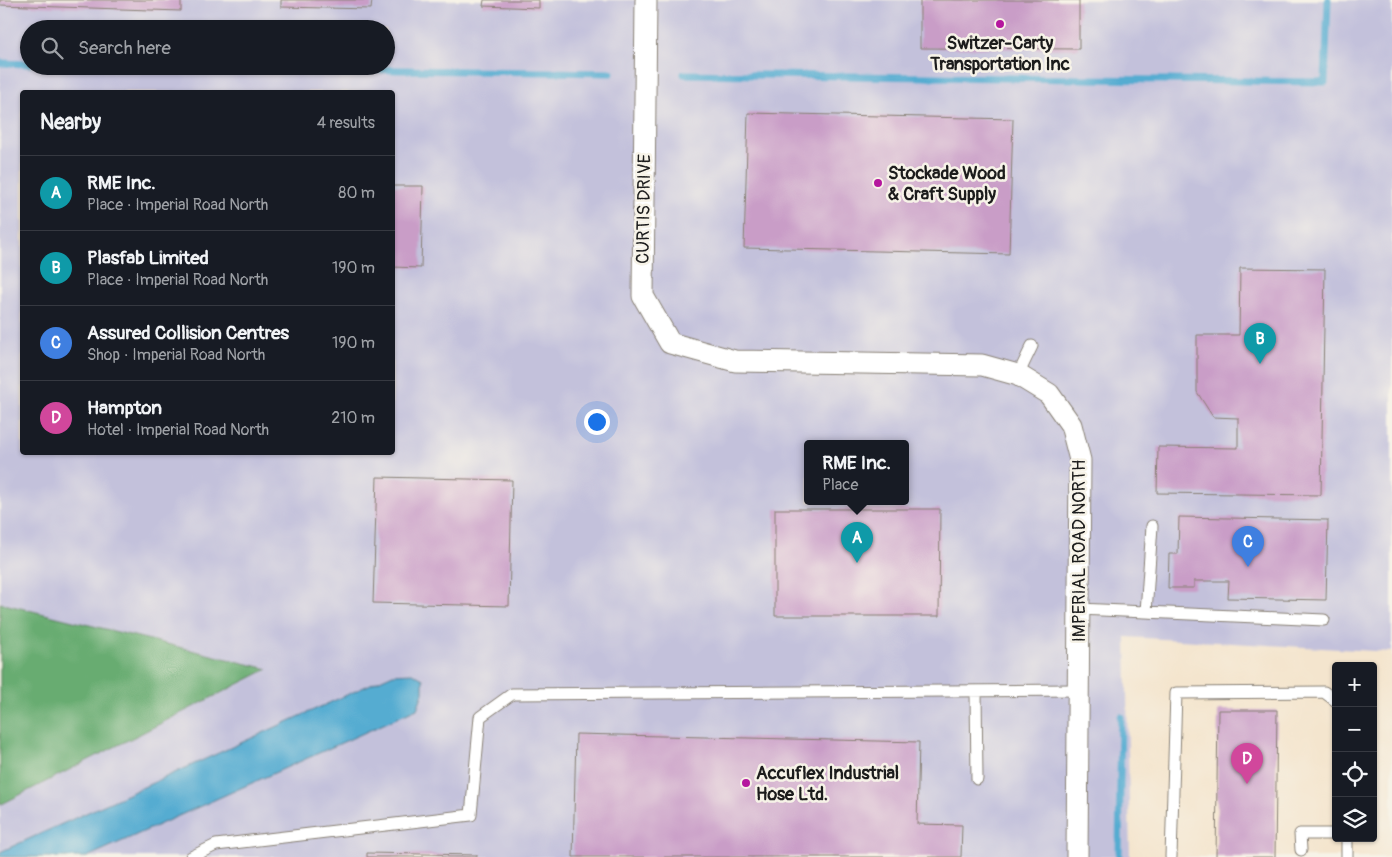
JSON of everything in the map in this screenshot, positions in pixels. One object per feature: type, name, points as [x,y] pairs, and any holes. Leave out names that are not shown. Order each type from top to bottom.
[{"type":"street","name":"CURTIS DRIVE","points":[[646,0],[643,296],[670,343],[736,361]]},
{"type":"street","name":"IMPERIAL ROAD NORTH","points":[[736,361],[982,365],[1018,375],[1049,394],[1071,424],[1080,460],[1077,857]]},
{"type":"lane","points":[[1018,375],[1032,346]]},
{"type":"lane","points":[[1146,612],[1152,526]]},
{"type":"lane","points":[[1079,609],[1324,620]]},
{"type":"lane","points":[[191,857],[216,845],[471,815],[480,717],[512,694],[1079,690]]},
{"type":"lane","points":[[976,691],[977,779]]},
{"type":"lane","points":[[1171,857],[1176,693],[1324,692],[1332,698]]},
{"type":"lane","points":[[1301,850],[1300,834],[1332,834]]},
{"type":"lane","points":[[1347,842],[1347,857]]},
{"type":"shaded area","points":[[0,0],[1392,0],[1392,652],[1126,637],[1130,857],[0,857],[0,805],[268,669],[0,603]]},
{"type":"green space","points":[[0,603],[268,669],[0,805]]},
{"type":"water","points":[[412,673],[423,679],[423,693],[417,709],[87,857],[0,857],[0,852],[393,674]]},
{"type":"building","points":[[0,0],[181,0],[181,11],[0,5]]},
{"type":"building","points":[[281,0],[372,0],[371,9],[281,7]]},
{"type":"building","points":[[484,0],[539,0],[539,8],[483,6]]},
{"type":"building","name":"Switzer-Carty Transportation Inc","points":[[920,0],[1079,0],[1079,49],[920,48]]},
{"type":"building","name":"Stockade Wood & Craft Supply","points":[[748,113],[1013,119],[1009,254],[744,248]]},
{"type":"building","points":[[395,186],[423,186],[421,268],[395,267]]},
{"type":"building","points":[[1240,268],[1325,269],[1321,495],[1157,493],[1158,447],[1238,448],[1238,418],[1213,417],[1197,392],[1197,335],[1239,335]]},
{"type":"building","points":[[377,477],[512,480],[509,606],[373,603]]},
{"type":"building","points":[[775,509],[940,509],[939,616],[775,616]]},
{"type":"building","points":[[1179,517],[1328,520],[1326,600],[1228,598],[1229,581],[1194,581],[1194,588],[1168,588],[1169,554],[1178,554]]},
{"type":"building","points":[[1218,710],[1277,710],[1275,857],[1216,857]]},
{"type":"building","name":"Accuflex Industrial Hose Ltd.","points":[[576,734],[919,742],[917,824],[962,825],[961,857],[573,857]]},
{"type":"building","points":[[367,853],[477,855],[477,857],[367,857]]},
{"type":"waterway","points":[[684,74],[1325,82],[1328,0]]},
{"type":"waterway","points":[[0,63],[20,64]]},
{"type":"waterway","points":[[395,70],[611,73]]},
{"type":"waterway","points":[[1119,857],[1121,717]]},
{"type":"place","name":"Switzer-Carty Transportation Inc","points":[[1000,24]]},
{"type":"place","name":"Stockade Wood & Craft Supply","points":[[878,183]]},
{"type":"place","name":"Plasfab Limited","points":[[1260,364]]},
{"type":"place","name":"RME Inc.","points":[[857,563]]},
{"type":"place","name":"Assured Collision Centres","points":[[1248,567]]},
{"type":"place","name":"Accuflex Industrial Hose Ltd.","points":[[746,783]]},
{"type":"place","name":"Hampton","points":[[1247,784]]}]
